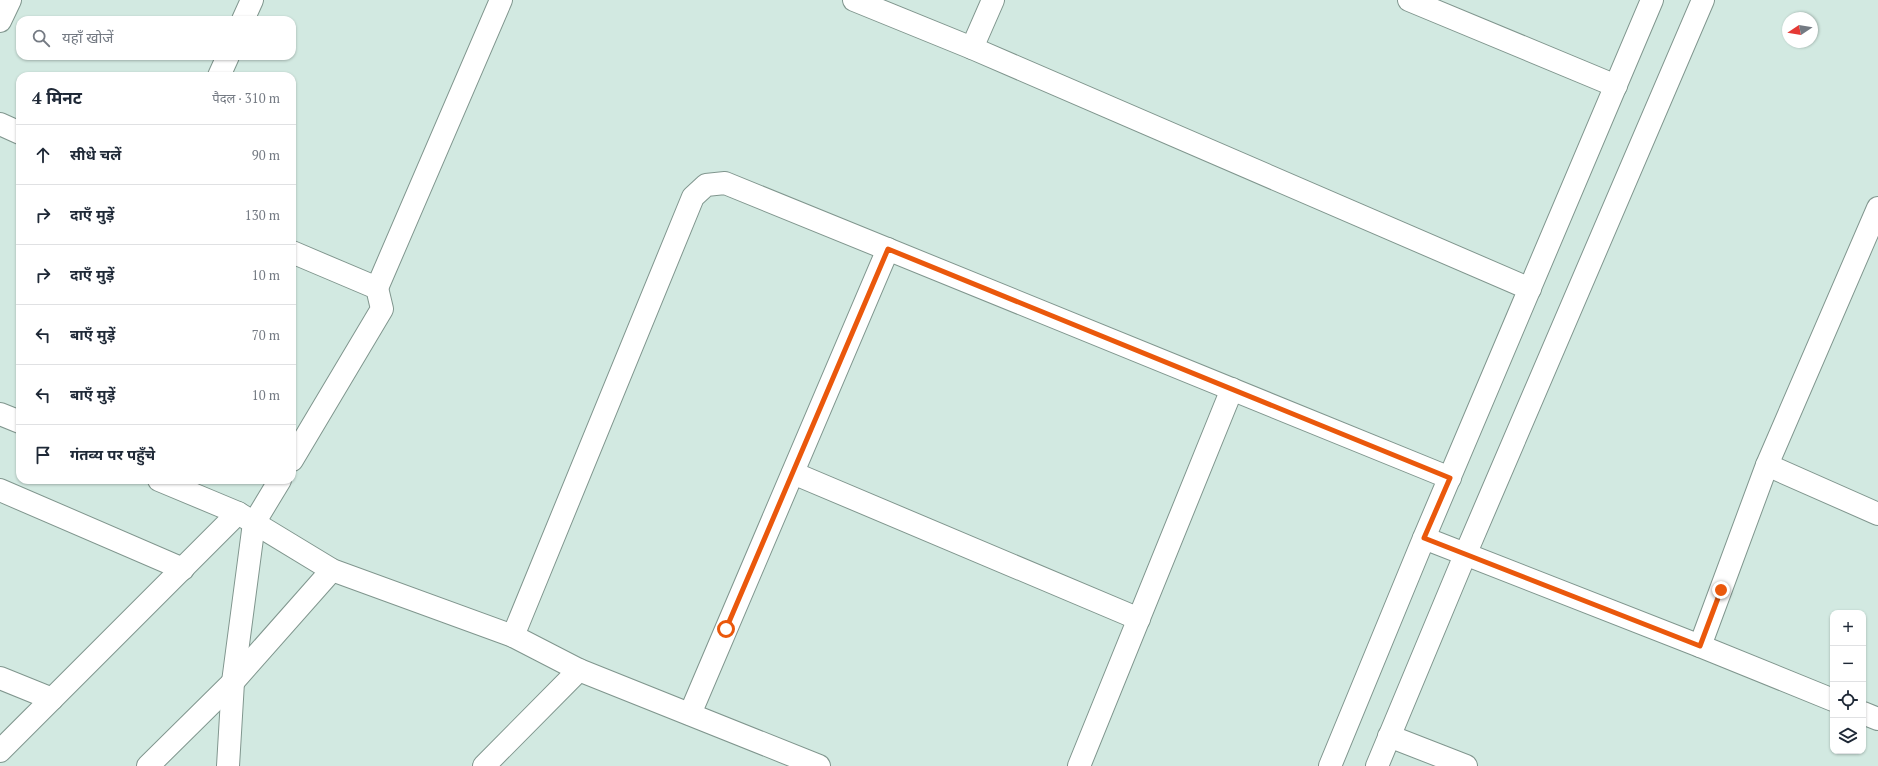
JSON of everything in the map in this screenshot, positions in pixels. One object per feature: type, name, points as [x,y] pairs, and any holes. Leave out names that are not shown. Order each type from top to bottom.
[{"type":"street","points":[[0,21],[10,0]]},
{"type":"street","points":[[245,16],[252,0]]},
{"type":"street","points":[[296,453],[382,309],[377,288],[501,0]]},
{"type":"street","points":[[854,0],[972,48],[1530,289]]},
{"type":"street","points":[[972,48],[993,0]]},
{"type":"street","points":[[1409,0],[1616,86]]},
{"type":"street","points":[[1330,766],[1424,538],[1652,0]]},
{"type":"street","points":[[1377,766],[1464,555],[1703,0]]},
{"type":"street","points":[[222,72],[226,60]]},
{"type":"street","points":[[0,124],[16,131]]},
{"type":"street","points":[[513,636],[693,197],[706,185],[725,183],[1450,478]]},
{"type":"street","points":[[1700,646],[1768,465],[1878,208]]},
{"type":"street","points":[[690,714],[888,249]]},
{"type":"street","points":[[296,254],[377,288]]},
{"type":"street","points":[[1079,766],[1232,389]]},
{"type":"street","points":[[0,414],[16,420]]},
{"type":"street","points":[[1768,465],[1878,514]]},
{"type":"street","points":[[793,473],[1139,619]]},
{"type":"street","points":[[168,484],[246,518],[332,570],[513,636],[580,670],[819,766]]},
{"type":"street","points":[[0,751],[183,570],[246,518],[276,484]]},
{"type":"street","points":[[0,490],[183,570]]},
{"type":"street","points":[[228,766],[246,518]]},
{"type":"street","points":[[1424,538],[1464,555],[1700,646],[1830,699]]},
{"type":"street","points":[[148,766],[233,682],[332,570]]},
{"type":"street","points":[[484,766],[580,670]]},
{"type":"street","points":[[0,678],[52,699]]},
{"type":"street","points":[[1866,714],[1878,719]]},
{"type":"street","points":[[1389,736],[1466,766]]},
{"type":"route","points":[[726,629],[888,249],[1450,478],[1424,538],[1464,555],[1700,646],[1721,590]]}]
